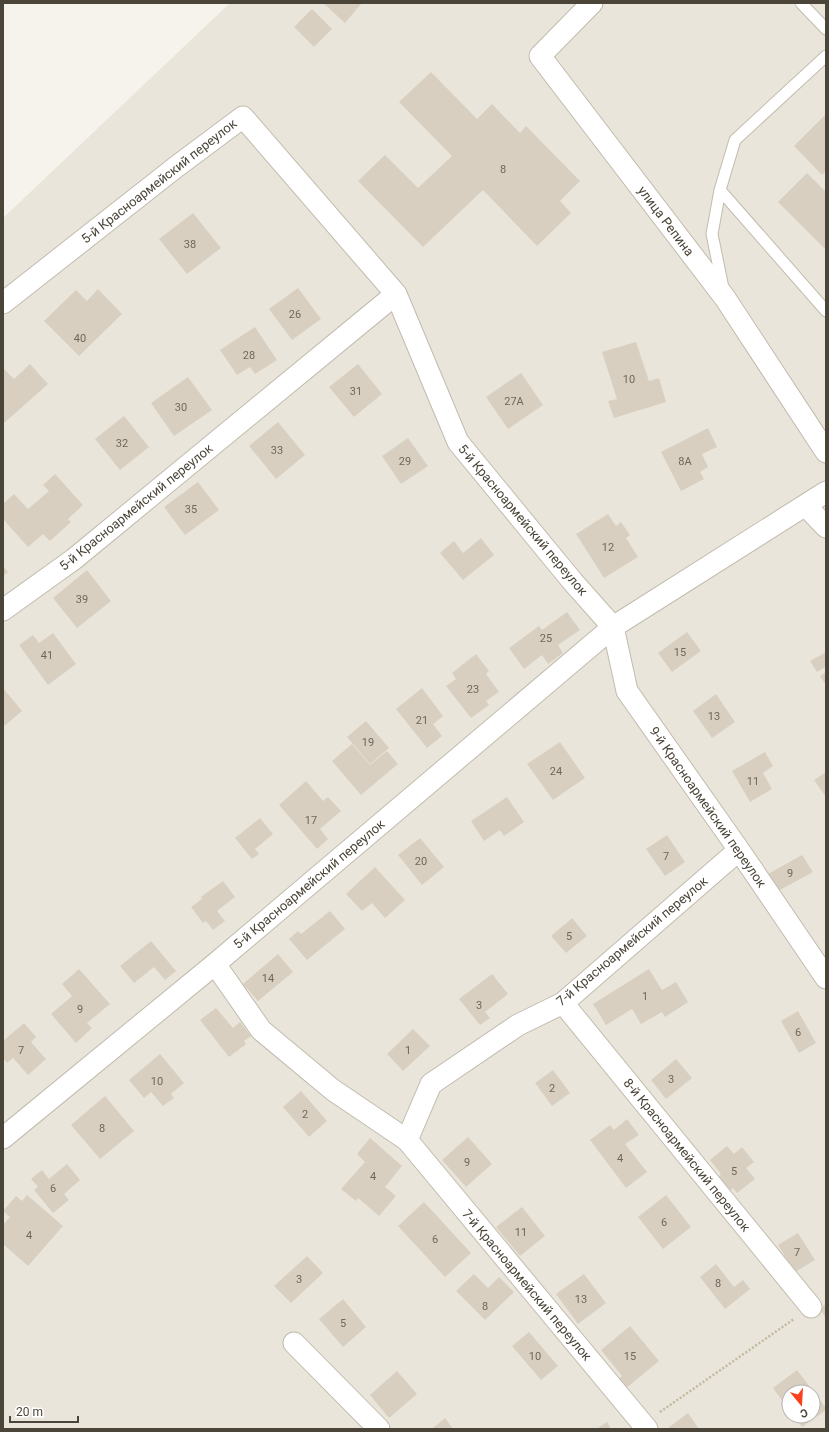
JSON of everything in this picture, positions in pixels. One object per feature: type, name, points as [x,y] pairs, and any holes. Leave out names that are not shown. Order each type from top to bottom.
[{"type":"street","name":"улица Репина","points":[[592,3],[540,56],[725,298],[826,452]]},
{"type":"street","name":"5-й Красноармейский переулок","points":[[3,302],[176,167],[243,117],[396,294],[458,442],[573,582],[613,627]]},
{"type":"street","name":"5-й Красноармейский переулок","points":[[3,610],[74,559],[396,294]]},
{"type":"street","name":"5-й Красноармейский переулок","points":[[3,1138],[215,964],[613,627],[826,492]]},
{"type":"street","points":[[806,506],[826,526]]},
{"type":"street","name":"9-й Красноармейский переулок","points":[[613,627],[626,691],[739,850],[826,978]]},
{"type":"street","name":"7-й Красноармейский переулок","points":[[407,1140],[431,1084],[518,1025],[563,1002],[739,850]]},
{"type":"street","name":"7-й Красноармейский переулок","points":[[215,964],[261,1030],[333,1090],[407,1140],[645,1426]]},
{"type":"street","name":"8-й Красноармейский переулок","points":[[563,1002],[811,1307]]},
{"type":"street","points":[[294,1343],[379,1429]]},
{"type":"lane","points":[[801,3],[826,29]]},
{"type":"lane","points":[[725,298],[712,234],[720,190],[736,140],[826,56]]},
{"type":"lane","points":[[720,190],[826,311]]},
{"type":"path","points":[[645,1426],[811,1307]]},
{"type":"shaded area","points":[[230,3],[826,3],[826,1429],[3,1429],[3,218]]},
{"type":"building","points":[[323,3],[362,3],[345,23]]},
{"type":"building","points":[[312,9],[332,29],[314,47],[294,27]]},
{"type":"building","points":[[431,72],[477,119],[492,104],[520,133],[526,126],[580,181],[560,201],[571,213],[537,246],[483,190],[423,247],[358,181],[385,155],[418,188],[452,156],[399,102]]},
{"type":"building","points":[[826,114],[826,171],[822,175],[794,146]]},
{"type":"building","points":[[807,173],[826,192],[826,250],[778,202]]},
{"type":"building","points":[[193,213],[221,248],[187,274],[159,239]]},
{"type":"building","points":[[298,288],[321,319],[292,340],[269,309]]},
{"type":"building","points":[[98,289],[122,314],[79,356],[44,321],[76,290],[87,301]]},
{"type":"building","points":[[255,327],[277,360],[255,374],[250,367],[237,375],[220,350]]},
{"type":"building","points":[[636,342],[649,381],[659,378],[666,402],[614,418],[608,401],[617,399],[602,352]]},
{"type":"building","points":[[30,364],[48,384],[3,424],[3,368],[14,379]]},
{"type":"building","points":[[358,364],[382,394],[354,417],[329,387]]},
{"type":"building","points":[[521,373],[543,405],[508,429],[486,397]]},
{"type":"building","points":[[188,377],[212,410],[174,436],[151,403]]},
{"type":"building","points":[[124,416],[149,447],[120,470],[95,439]]},
{"type":"building","points":[[278,422],[305,455],[276,479],[249,446]]},
{"type":"building","points":[[708,428],[717,447],[702,454],[708,467],[700,472],[704,479],[681,491],[661,452]]},
{"type":"building","points":[[408,438],[428,466],[401,484],[382,456]]},
{"type":"building","points":[[55,474],[83,505],[68,519],[71,522],[50,541],[43,534],[28,547],[3,519],[3,504],[14,494],[28,509],[49,491],[43,485]]},
{"type":"building","points":[[198,482],[219,510],[185,535],[164,507]]},
{"type":"building","points":[[608,514],[616,526],[621,522],[630,535],[626,538],[638,557],[604,578],[576,534]]},
{"type":"building","points":[[481,538],[494,555],[463,580],[440,553],[454,541],[463,553]]},
{"type":"building","points":[[3,566],[8,572],[3,576]]},
{"type":"building","points":[[87,570],[111,601],[77,628],[53,598]]},
{"type":"building","points":[[567,612],[580,630],[558,645],[563,653],[548,664],[542,655],[524,669],[509,648],[539,626],[542,630]]},
{"type":"building","points":[[687,632],[701,651],[672,672],[658,653]]},
{"type":"building","points":[[53,633],[76,664],[48,685],[19,645],[33,635],[39,643]]},
{"type":"building","points":[[826,652],[826,669],[825,667],[817,672],[810,661]]},
{"type":"building","points":[[476,654],[489,671],[486,674],[499,692],[486,701],[489,705],[471,718],[446,686],[456,679],[452,673]]},
{"type":"building","points":[[826,672],[826,685],[820,676]]},
{"type":"building","points":[[3,688],[22,711],[3,727]]},
{"type":"building","points":[[422,688],[443,716],[433,724],[442,736],[427,748],[396,709]]},
{"type":"building","points":[[716,694],[735,722],[712,738],[693,711]]},
{"type":"building","points":[[366,721],[389,748],[370,764],[347,737]]},
{"type":"building","points":[[560,742],[585,778],[553,800],[527,764]]},
{"type":"building","points":[[352,744],[370,765],[387,751],[398,764],[361,795],[332,761]]},
{"type":"building","points":[[765,752],[773,766],[763,773],[772,789],[750,802],[732,771]]},
{"type":"building","points":[[826,772],[826,797],[814,780]]},
{"type":"building","points":[[306,781],[323,801],[328,797],[341,811],[320,829],[328,839],[317,849],[279,805]]},
{"type":"building","points":[[507,797],[524,822],[504,836],[500,830],[484,841],[471,821]]},
{"type":"building","points":[[260,818],[273,834],[255,849],[259,854],[252,859],[235,838]]},
{"type":"building","points":[[667,835],[685,862],[665,876],[646,849]]},
{"type":"building","points":[[420,838],[444,867],[422,885],[398,855]]},
{"type":"building","points":[[802,855],[813,872],[778,891],[768,874]]},
{"type":"building","points":[[375,867],[405,900],[385,918],[372,903],[362,911],[346,894]]},
{"type":"building","points":[[223,881],[235,897],[217,911],[225,921],[213,930],[206,921],[203,923],[191,907],[202,899],[201,897]]},
{"type":"building","points":[[330,911],[345,929],[307,960],[289,939],[298,931],[301,934]]},
{"type":"building","points":[[572,918],[587,936],[566,953],[551,936]]},
{"type":"building","points":[[151,941],[176,971],[165,980],[154,967],[134,983],[120,966]]},
{"type":"building","points":[[278,954],[293,972],[258,1001],[243,984]]},
{"type":"building","points":[[79,969],[110,1004],[87,1023],[92,1028],[76,1043],[51,1014],[72,996],[62,984]]},
{"type":"building","points":[[649,969],[662,990],[676,982],[688,1002],[665,1017],[662,1012],[641,1024],[632,1009],[606,1025],[593,1004]]},
{"type":"building","points":[[492,974],[508,994],[485,1012],[490,1018],[480,1025],[459,999]]},
{"type":"building","points":[[216,1008],[233,1028],[240,1022],[251,1036],[244,1041],[246,1044],[229,1057],[200,1020]]},
{"type":"building","points":[[798,1011],[816,1043],[799,1053],[781,1021]]},
{"type":"building","points":[[24,1023],[36,1037],[31,1042],[46,1059],[28,1075],[13,1058],[7,1063],[3,1058],[3,1041]]},
{"type":"building","points":[[413,1029],[430,1046],[403,1071],[387,1054]]},
{"type":"building","points":[[160,1054],[184,1083],[171,1094],[174,1098],[163,1106],[151,1092],[144,1098],[129,1080]]},
{"type":"building","points":[[676,1059],[692,1078],[666,1099],[651,1080]]},
{"type":"building","points":[[553,1070],[570,1093],[552,1106],[535,1083]]},
{"type":"building","points":[[301,1091],[327,1121],[309,1137],[283,1107]]},
{"type":"building","points":[[105,1096],[134,1131],[100,1159],[71,1125]]},
{"type":"building","points":[[627,1119],[639,1135],[625,1144],[647,1172],[626,1188],[590,1140],[610,1125],[614,1130]]},
{"type":"building","points":[[468,1137],[492,1164],[466,1187],[442,1160]]},
{"type":"building","points":[[370,1138],[402,1166],[385,1187],[396,1196],[379,1216],[358,1198],[356,1201],[341,1189],[365,1162],[357,1154]]},
{"type":"building","points":[[727,1146],[734,1154],[742,1147],[754,1162],[746,1168],[755,1179],[737,1193],[733,1188],[729,1192],[717,1178],[721,1174],[710,1160]]},
{"type":"building","points":[[67,1164],[80,1180],[64,1194],[69,1200],[53,1213],[34,1190],[38,1187],[31,1179],[42,1170],[49,1179]]},
{"type":"building","points":[[27,1195],[63,1226],[28,1266],[3,1244],[3,1225],[10,1217],[3,1211],[16,1196],[22,1201]]},
{"type":"building","points":[[666,1195],[691,1227],[663,1249],[638,1217]]},
{"type":"building","points":[[424,1202],[471,1253],[445,1277],[398,1226]]},
{"type":"building","points":[[522,1207],[545,1236],[520,1256],[496,1227]]},
{"type":"building","points":[[798,1233],[815,1260],[795,1272],[778,1245]]},
{"type":"building","points":[[307,1256],[323,1273],[291,1303],[274,1286]]},
{"type":"building","points":[[716,1264],[734,1287],[743,1280],[750,1289],[725,1309],[700,1277]]},
{"type":"building","points":[[474,1274],[488,1288],[499,1277],[514,1292],[485,1320],[456,1291]]},
{"type":"building","points":[[584,1274],[606,1303],[578,1324],[556,1294]]},
{"type":"building","points":[[343,1299],[366,1327],[343,1347],[319,1319]]},
{"type":"building","points":[[826,1304],[826,1319],[820,1308]]},
{"type":"building","points":[[630,1326],[659,1361],[625,1389],[617,1380],[622,1376],[601,1350]]},
{"type":"building","points":[[529,1332],[558,1366],[541,1380],[512,1346]]},
{"type":"building","points":[[797,1370],[808,1384],[781,1384],[781,1399],[773,1388]]},
{"type":"building","points":[[397,1371],[417,1394],[389,1418],[370,1395]]},
{"type":"building","points":[[821,1401],[826,1408],[826,1410],[821,1414]]},
{"type":"building","points":[[688,1413],[699,1429],[668,1428]]},
{"type":"building","points":[[445,1418],[453,1429],[432,1429]]},
{"type":"building","points":[[607,1422],[611,1429],[596,1429]]}]
